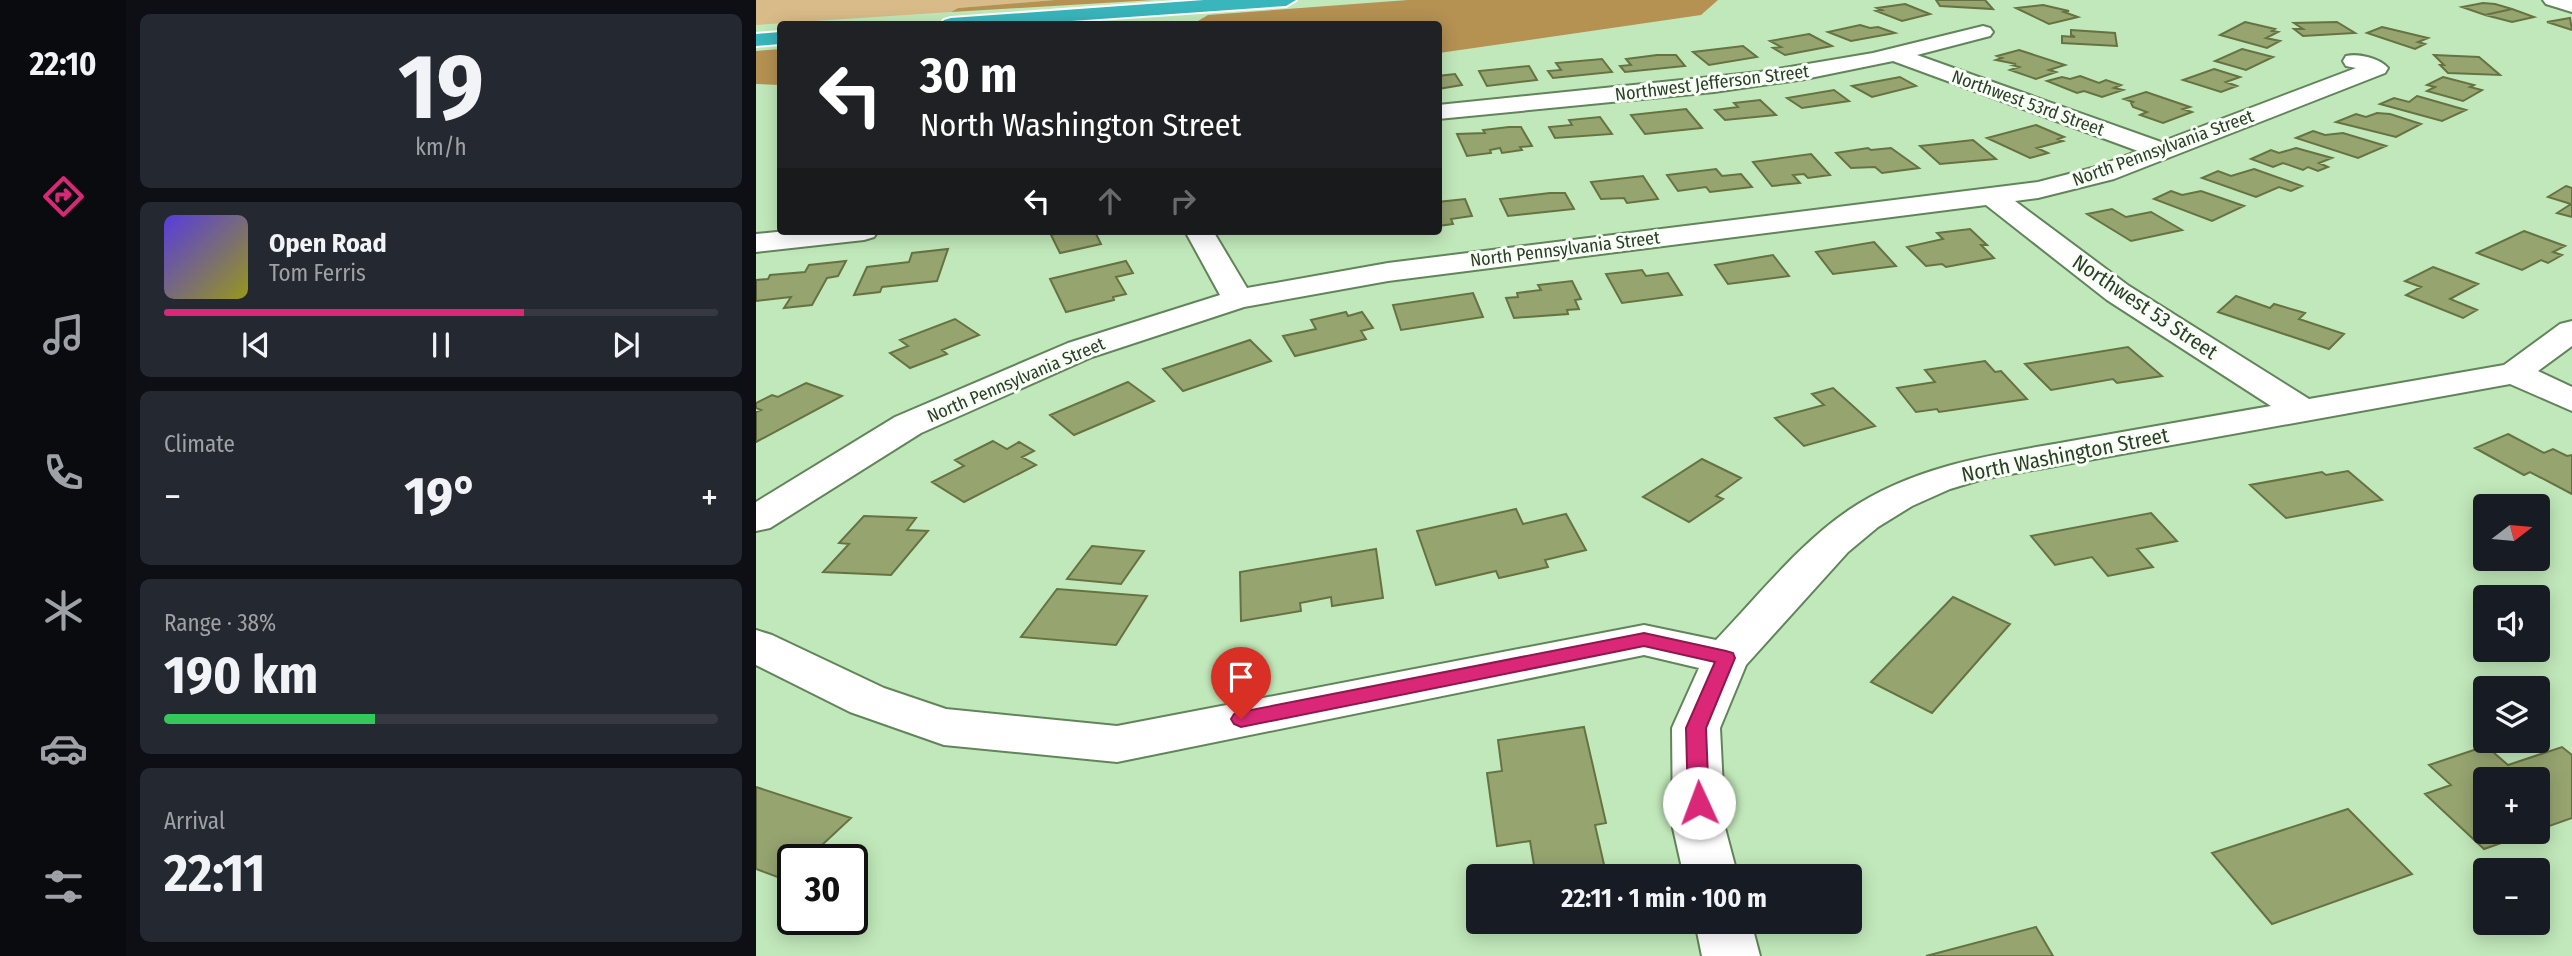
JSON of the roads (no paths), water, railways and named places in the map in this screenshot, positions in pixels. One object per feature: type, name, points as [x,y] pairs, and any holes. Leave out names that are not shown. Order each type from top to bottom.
[{"type":"highway","points":[[993,21],[1286,0]]},
{"type":"highway","points":[[756,35],[777,36]]},
{"type":"highway","points":[[756,40],[777,36]]},
{"type":"street","points":[[2553,1],[2572,6]]},
{"type":"street","name":"Northwest Jefferson Street","points":[[1442,112],[1741,81],[1896,55],[1983,33]]},
{"type":"street","name":"Northwest 53rd Street","points":[[1896,55],[2161,151]]},
{"type":"street","name":"North Pennsylvania Street","points":[[756,519],[908,425],[1080,350],[1238,299],[1388,272],[2038,190],[2082,180],[2378,68],[2354,61]]},
{"type":"street","name":"Northwest 53 Street","points":[[1990,195],[2118,293],[2305,412]]},
{"type":"street","points":[[756,243],[828,235]]},
{"type":"street","points":[[1201,235],[1238,299]]},
{"type":"street","name":"North Washington Street","points":[[1709,864],[1699,828],[1696,728],[1726,658],[1833,543],[1864,518],[1898,498],[1936,481],[1998,464],[2305,412],[2514,373],[2572,331]]},
{"type":"street","points":[[2514,373],[2572,400]]},
{"type":"street","points":[[756,646],[867,700],[944,727],[1117,744],[1644,640],[1726,658]]},
{"type":"street","points":[[1726,934],[1731,956]]}]
